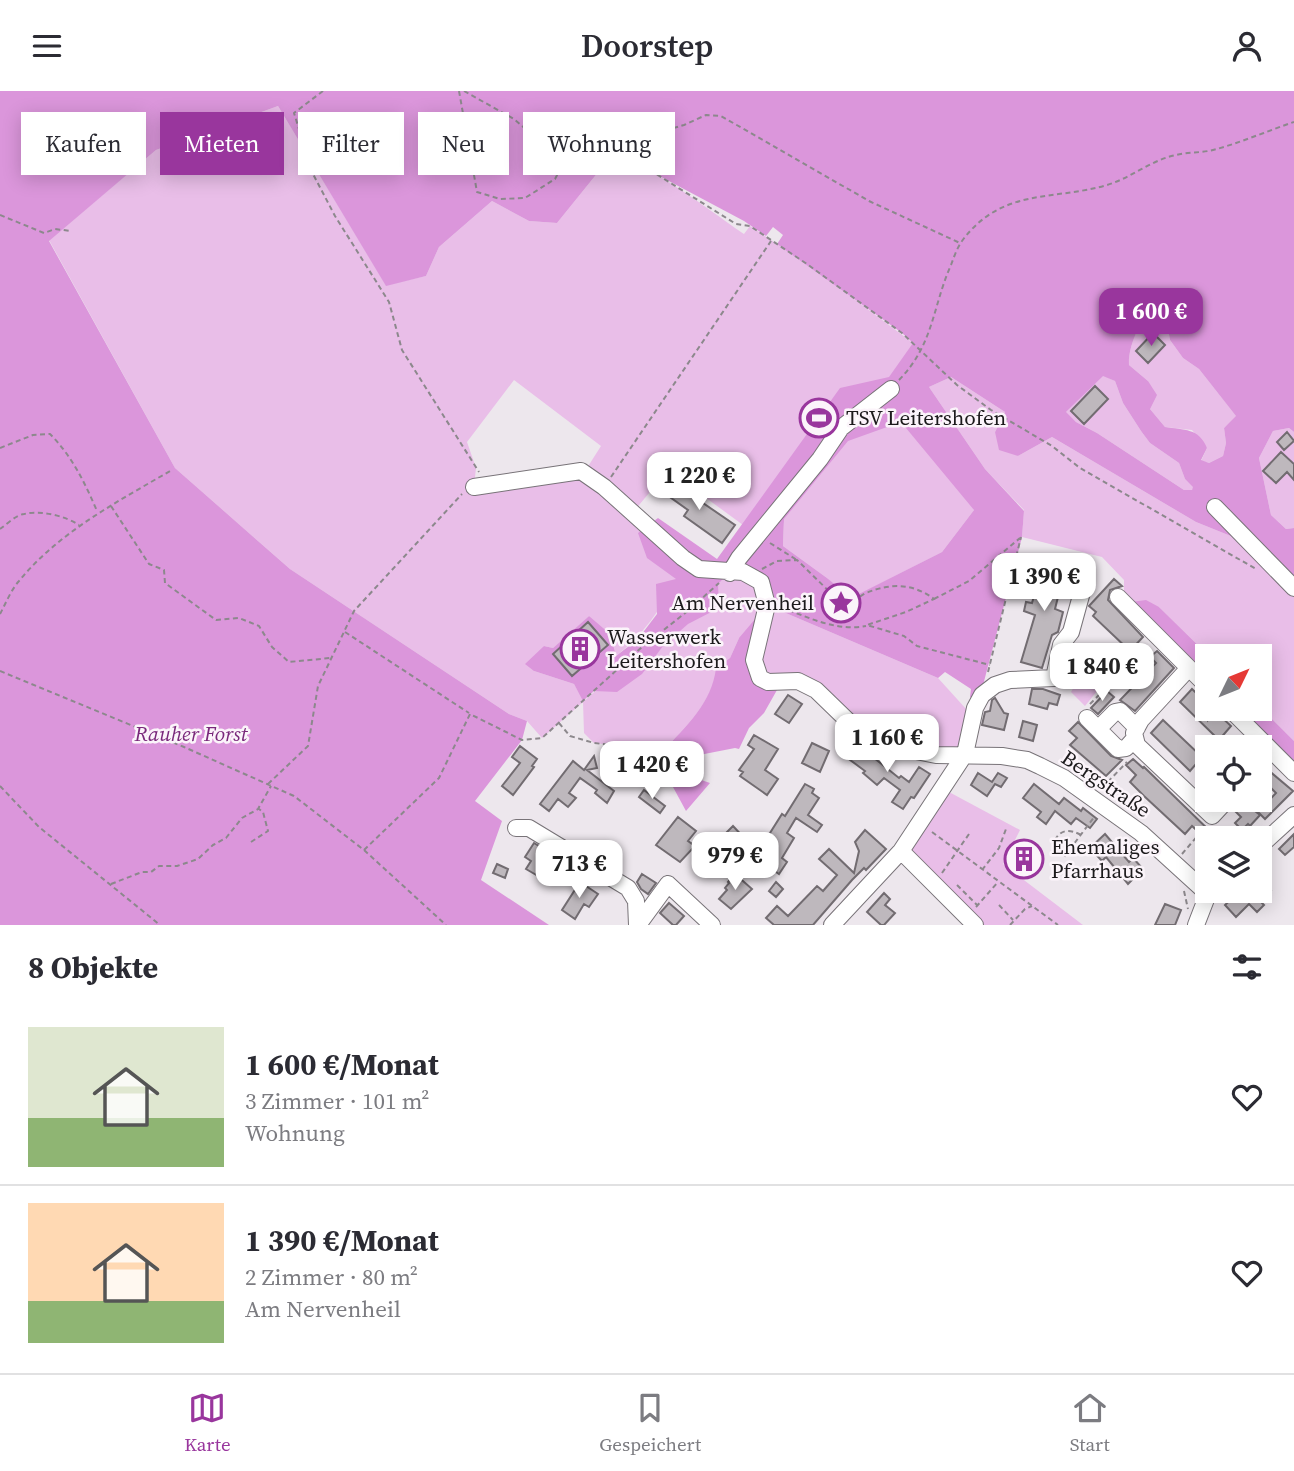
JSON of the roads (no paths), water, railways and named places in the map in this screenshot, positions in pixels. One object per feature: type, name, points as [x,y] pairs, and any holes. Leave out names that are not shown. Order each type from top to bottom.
[{"type":"street","points":[[474,487],[581,471],[653,522],[683,558],[699,569],[730,573],[820,459],[841,428],[891,389]]},
{"type":"street","points":[[1219,508],[1294,588]]},
{"type":"street","name":"Bergstraße","points":[[730,573],[750,574],[761,582],[767,602],[754,660],[760,678],[768,682],[797,681],[816,690],[848,721],[901,748],[936,755],[1002,756],[1027,760],[1064,778],[1141,833],[1195,880]]},
{"type":"street","points":[[840,922],[901,851],[965,754],[975,708],[982,695],[995,685],[1010,680],[1054,678],[1059,652],[1070,632],[1082,593],[1081,575]]},
{"type":"street","points":[[1118,597],[1195,674]]},
{"type":"street","points":[[1189,668],[1154,705],[1137,738],[1126,748],[1118,749],[1093,724],[1120,711],[1137,738],[1195,798]]},
{"type":"street","points":[[1242,721],[1256,735]]},
{"type":"street","points":[[1272,751],[1294,773]]},
{"type":"street","points":[[1272,835],[1294,815]]},
{"type":"street","points":[[516,828],[529,828],[628,888],[636,901],[638,925]]},
{"type":"street","points":[[901,851],[975,925]]},
{"type":"street","points":[[638,925],[668,884],[712,925]]},
{"type":"street","points":[[1196,925],[1206,903]]},
{"type":"place","name":"TSV Leitershofen","points":[[819,418]]},
{"type":"place","name":"Am Nervenheil","points":[[841,603]]},
{"type":"place","name":"Wasserwerk Leitershofen","points":[[580,649]]},
{"type":"place","name":"Ehemaliges Pfarrhaus","points":[[1024,859]]},
{"type":"park label","name":"Rauher Forst","points":[[191,734]]}]
